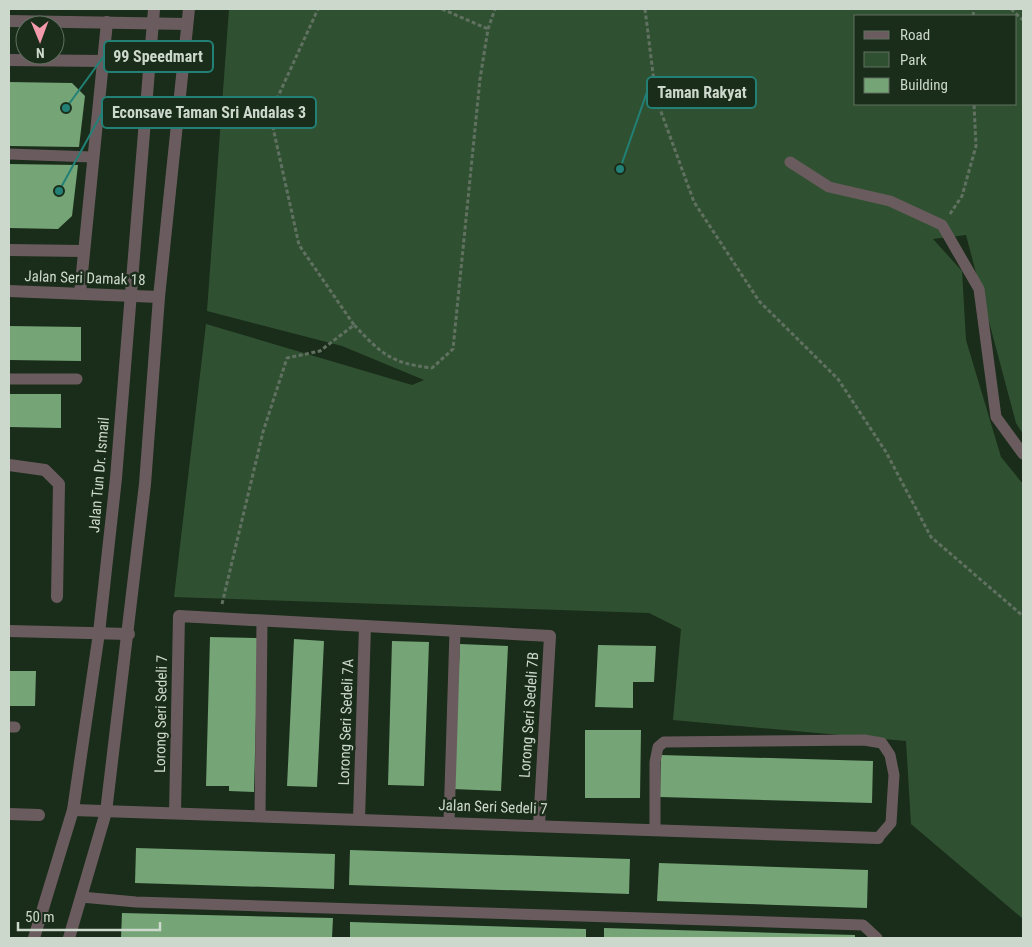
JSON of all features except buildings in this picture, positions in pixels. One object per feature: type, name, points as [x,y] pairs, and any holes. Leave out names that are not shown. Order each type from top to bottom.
[{"type":"street","name":"Jalan Tun Dr. Ismail","points":[[34,938],[73,810],[99,633],[116,478],[154,9]]},
{"type":"street","points":[[69,938],[106,812],[145,484],[159,297],[189,9]]},
{"type":"street","points":[[9,21],[187,24]]},
{"type":"street","points":[[80,293],[82,251],[107,22]]},
{"type":"street","points":[[9,60],[102,61]]},
{"type":"street","points":[[9,250],[82,251]]},
{"type":"street","name":"Jalan Seri Damak 18","points":[[9,291],[159,297]]},
{"type":"street","points":[[9,464],[45,470],[59,484],[57,597]]},
{"type":"street","name":"Lorong Seri Sedeli 7","points":[[175,813],[179,616],[262,621]]},
{"type":"street","points":[[262,621],[455,631]]},
{"type":"street","name":"Lorong Seri Sedeli 7A","points":[[359,819],[365,626]]},
{"type":"street","points":[[9,631],[128,634]]},
{"type":"street","name":"Lorong Seri Sedeli 7B","points":[[455,631],[550,636],[538,825]]},
{"type":"street","name":"Jalan Seri Sedeli 7","points":[[73,810],[878,838]]},
{"type":"street","points":[[9,814],[39,815]]},
{"type":"lane","points":[[9,154],[92,157]]},
{"type":"lane","points":[[790,162],[829,186],[890,201],[942,225],[979,289],[996,417],[1023,454]]},
{"type":"lane","points":[[9,379],[77,379]]},
{"type":"lane","points":[[260,816],[262,621]]},
{"type":"lane","points":[[449,822],[455,631]]},
{"type":"lane","points":[[655,829],[655,762],[658,747],[664,742],[864,740],[882,743],[890,755],[894,775],[891,823],[878,838]]},
{"type":"lane","points":[[82,897],[146,902],[863,925],[877,938]]},
{"type":"path","points":[[318,9],[270,114],[299,245],[354,325],[379,351],[404,364],[432,368],[453,349],[480,78],[488,29],[495,9]]},
{"type":"path","points":[[442,9],[488,29]]},
{"type":"path","points":[[645,9],[656,98],[694,202],[760,301],[838,379],[886,452],[931,537],[1023,616]]},
{"type":"path","points":[[1011,9],[1023,20]]},
{"type":"path","points":[[942,225],[962,196],[976,146],[974,105]]},
{"type":"path","points":[[222,605],[263,432],[287,358],[320,351],[354,325]]},
{"type":"green space","points":[[229,9],[1023,9],[1023,434],[1016,423],[966,235],[933,239],[962,271],[966,340],[1001,457],[1023,484],[1023,919],[911,824],[906,741],[673,720],[681,629],[649,613],[174,597],[206,324],[412,385],[424,380],[342,346],[207,311]]},
{"type":"place","name":"99 Speedmart","points":[[66,108]]},
{"type":"place","name":"Taman Rakyat","points":[[620,169]]},
{"type":"place","name":"Econsave Taman Sri Andalas 3","points":[[59,191]]}]
